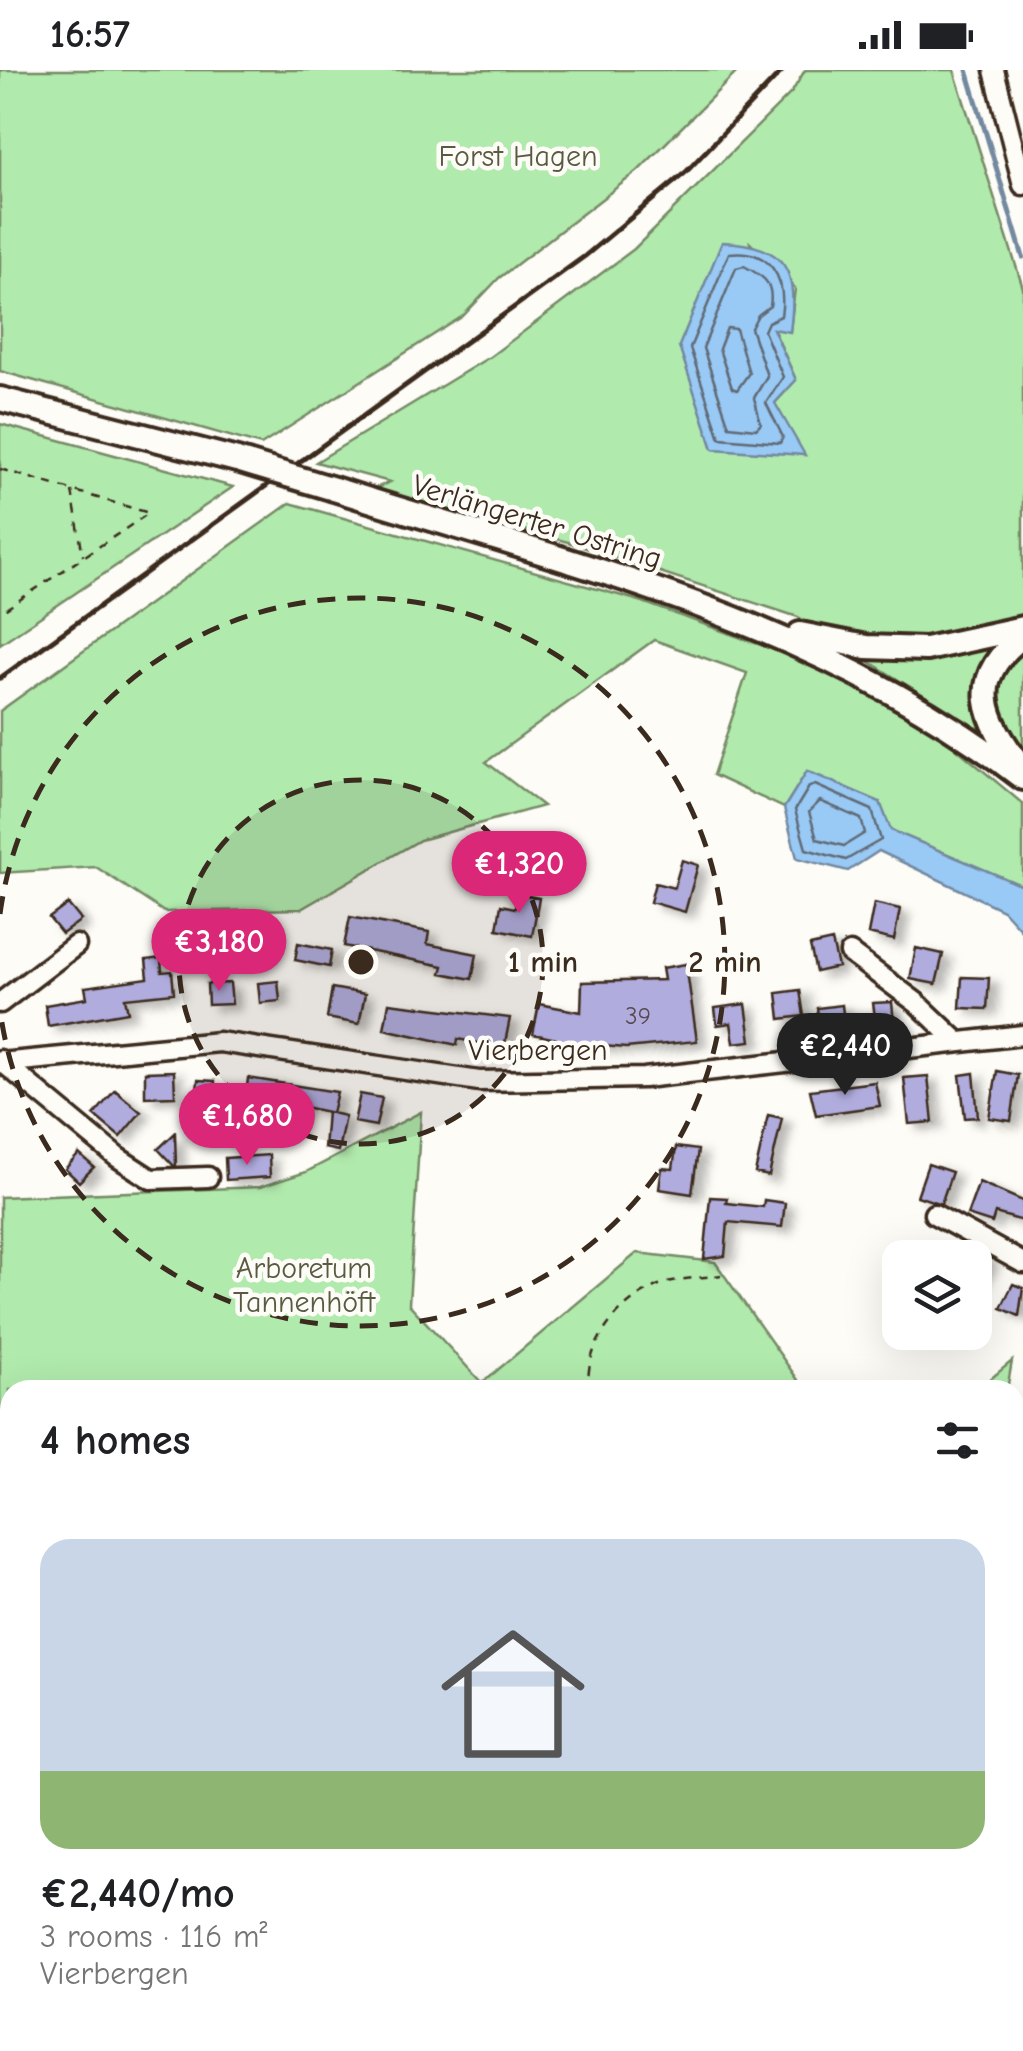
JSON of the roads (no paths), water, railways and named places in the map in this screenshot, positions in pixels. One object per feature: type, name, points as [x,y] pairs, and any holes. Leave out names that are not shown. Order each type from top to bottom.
[{"type":"main road","name":"Verlängerter Ostring","points":[[0,398],[238,460],[758,625],[896,691],[967,735],[1023,778]]},
{"type":"main road","points":[[758,625],[896,649],[947,646],[1023,628]]},
{"type":"main road","points":[[1023,636],[998,659],[986,700],[992,725],[1023,770]]},
{"type":"street","points":[[994,70],[1023,185]]},
{"type":"street","points":[[0,1003],[76,945]]},
{"type":"street","points":[[850,953],[917,1003],[958,1042]]},
{"type":"street","name":"Vierbergen","points":[[0,1062],[219,1042],[478,1081],[626,1078],[1023,1035]]},
{"type":"street","points":[[0,1062],[117,1157],[151,1179],[208,1178]]},
{"type":"street","points":[[934,1214],[1023,1263]]},
{"type":"water","points":[[722,242],[762,249],[775,256],[790,278],[790,332],[773,329],[796,380],[775,403],[805,455],[713,449],[679,346]]},
{"type":"water","points":[[807,771],[880,802],[891,830],[1023,886],[1023,932],[1003,910],[879,851],[848,871],[797,858],[784,808]]},
{"type":"waterway","points":[[967,70],[1023,257]]},
{"type":"railway","points":[[0,678],[585,256],[686,172],[783,70]]},
{"type":"park label","name":"Forst Hagen","points":[[518,156]]},
{"type":"park label","name":"Arboretum Tannenhöft","points":[[304,1285]]}]
